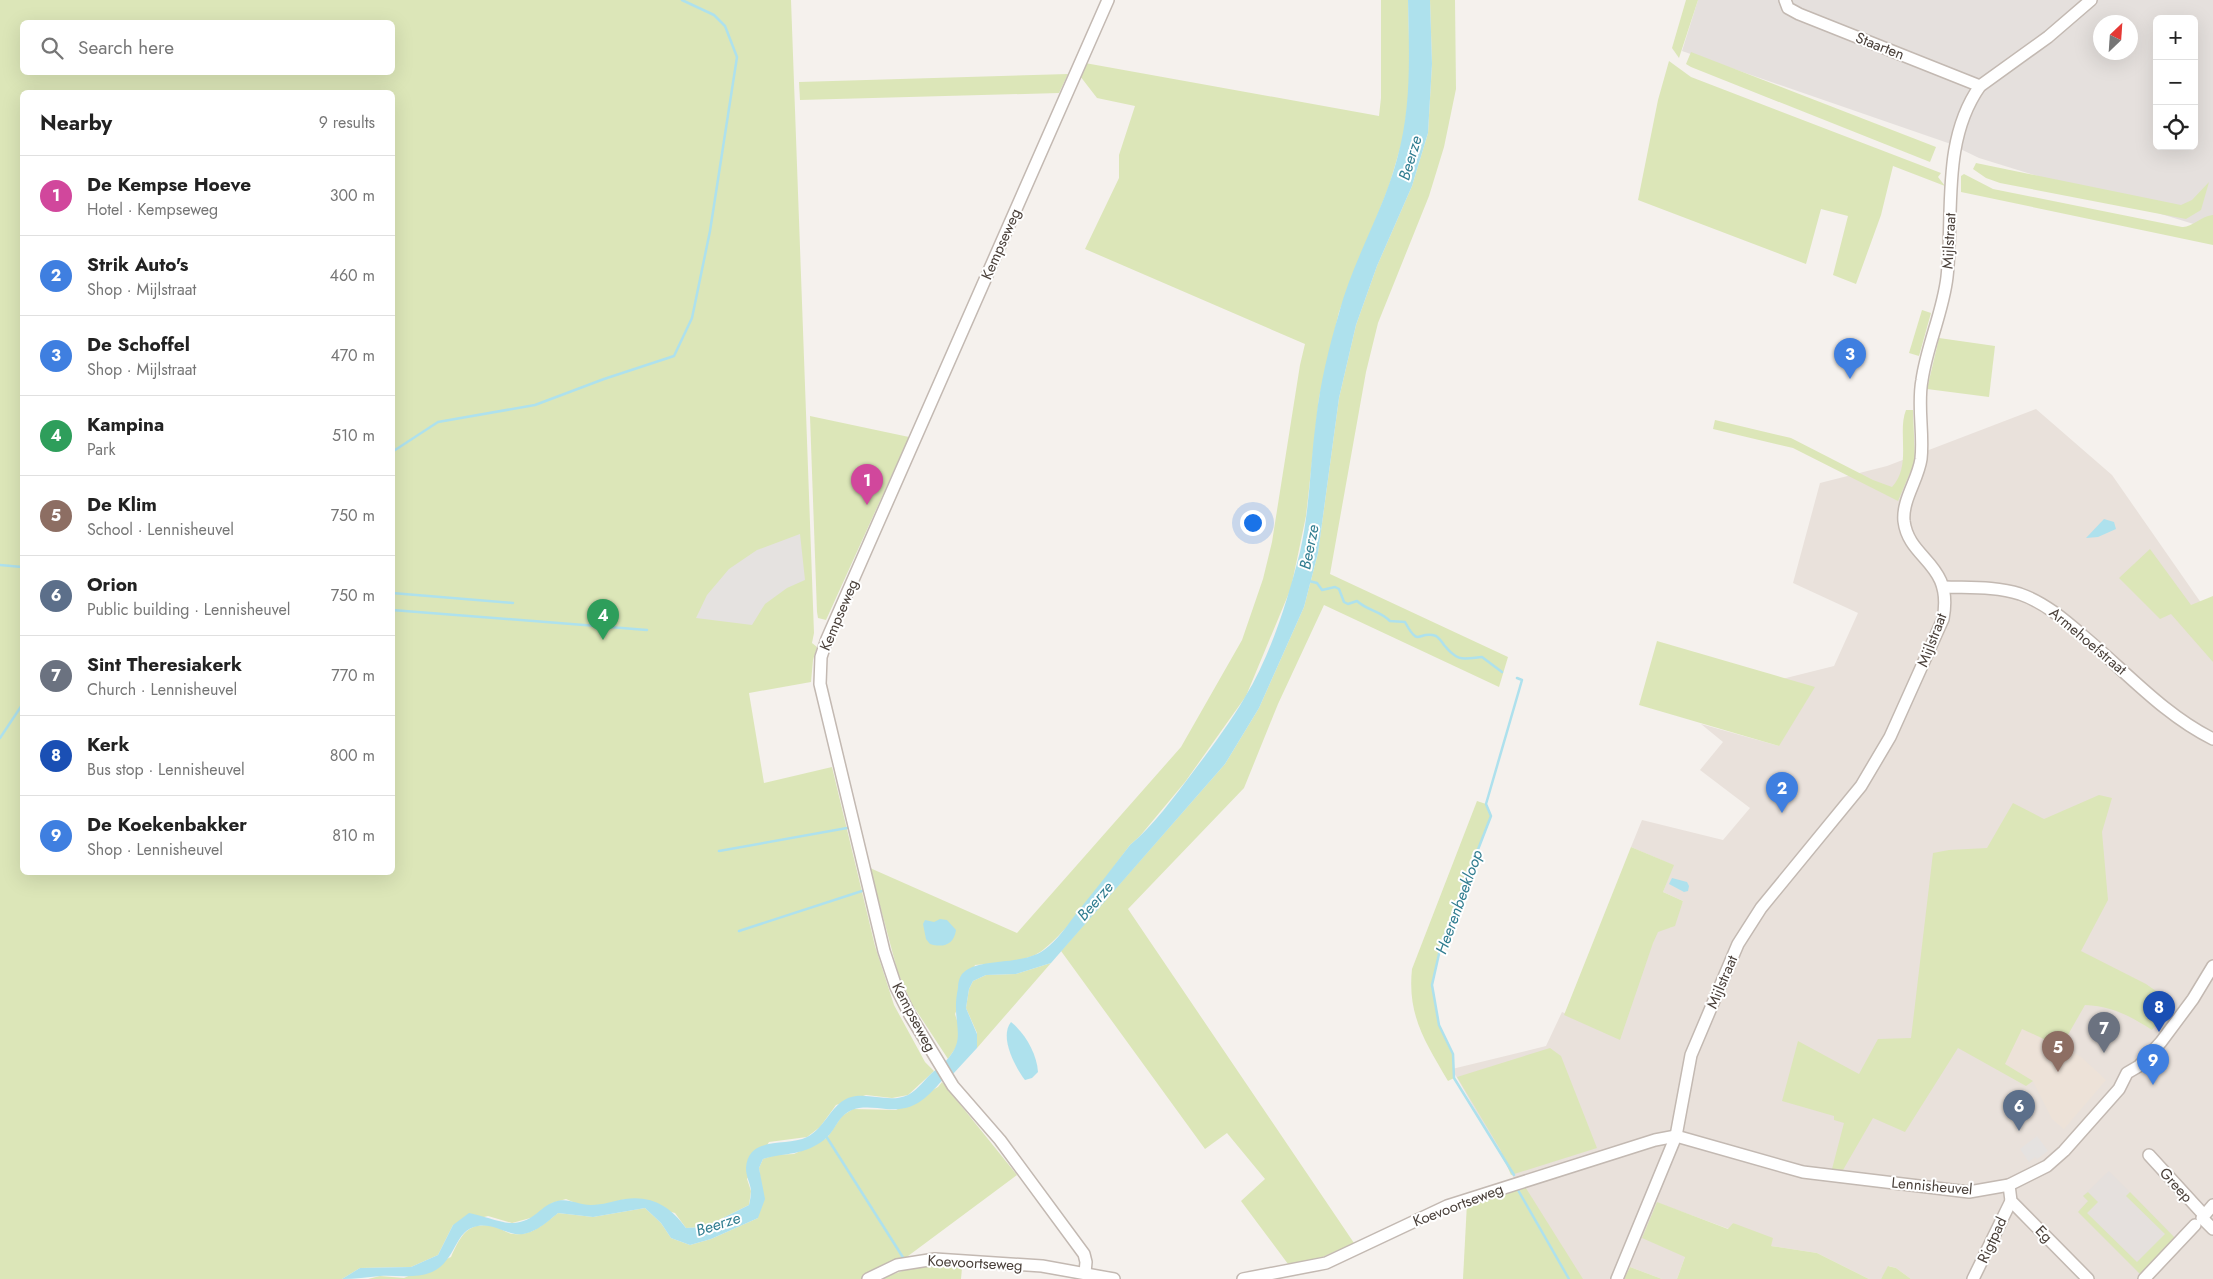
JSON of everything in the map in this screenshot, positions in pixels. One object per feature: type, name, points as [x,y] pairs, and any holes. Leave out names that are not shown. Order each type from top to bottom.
[{"type":"street","name":"Kempseweg","points":[[1085,1272],[1086,1262],[1076,1243],[1005,1146],[948,1078],[902,1000],[884,951],[820,684],[821,658],[1108,0]]},
{"type":"street","name":"Staarten","points":[[1785,0],[1788,8],[1799,14],[1980,86]]},
{"type":"street","name":"Mijlstraat","points":[[1616,1279],[1676,1136],[1691,1055],[1738,944],[1761,908],[1861,786],[1882,752],[1943,619],[1946,604],[1944,587],[1935,570],[1911,539],[1904,523],[1904,513],[1920,466],[1922,380],[1946,280],[1955,142],[1962,120],[1980,86],[2048,37],[2091,0]]},
{"type":"street","name":"Armehoefstraat","points":[[1944,587],[2002,590],[2018,593],[2045,606],[2063,618],[2160,703],[2187,724],[2213,739]]},
{"type":"street","name":"Lennisheuvel","points":[[1676,1136],[1803,1172],[1969,1192],[2009,1185],[2047,1166],[2064,1151],[2119,1089],[2127,1074],[2139,1066],[2160,1042],[2192,999],[2213,966]]},
{"type":"street","name":"Koevoortseweg","points":[[1243,1279],[1326,1263],[1447,1206],[1637,1145],[1676,1136]]},
{"type":"street","name":"Greep","points":[[2150,1155],[2200,1219],[2213,1229]]},
{"type":"street","points":[[2009,1185],[2011,1201]]},
{"type":"street","name":"Rigtpad","points":[[1973,1279],[2011,1201]]},
{"type":"street","name":"Eg","points":[[2011,1201],[2088,1279]]},
{"type":"street","points":[[2144,1279],[2213,1205]]},
{"type":"street","name":"Koevoortseweg","points":[[868,1279],[897,1265],[934,1260],[1016,1264],[1085,1272],[1114,1279]]},
{"type":"shaded area","points":[[1698,0],[2213,0],[2213,230],[1979,158],[1948,143],[1682,51]]},
{"type":"shaded area","points":[[2036,409],[2112,475],[2213,620],[2213,1279],[1911,1279],[1896,1268],[1889,1266],[1881,1279],[1869,1279],[1817,1253],[1771,1246],[1733,1223],[1729,1229],[1658,1203],[1685,1257],[1677,1279],[1662,1279],[1630,1267],[1624,1279],[1571,1279],[1452,1069],[1546,1046],[1562,1012],[1616,1034],[1650,932],[1672,927],[1683,901],[1663,892],[1673,865],[1631,847],[1642,820],[1723,840],[1750,808],[1700,770],[1723,742],[1701,724],[1779,746],[1778,680],[1834,666],[1858,613],[1793,583],[1820,483],[1887,466]]},
{"type":"shaded area","points":[[800,534],[805,580],[787,588],[765,604],[752,625],[696,618],[707,595],[729,569],[757,550]]},
{"type":"shaded area","points":[[2022,1028],[2060,1047],[2062,1045],[2081,1057],[2106,1080],[2064,1129],[2052,1119],[2033,1081],[2005,1064]]},
{"type":"shaded area","points":[[2037,1136],[2048,1151],[2029,1162],[2020,1149]]},
{"type":"shaded area","points":[[2109,1171],[2177,1240],[2142,1276],[2078,1212],[2088,1201],[2083,1196]]},
{"type":"green space","points":[[0,0],[791,0],[814,633],[812,643],[817,647],[813,660],[811,682],[749,693],[764,783],[832,767],[875,946],[894,1005],[925,1062],[934,1071],[908,1095],[892,1098],[866,1095],[836,1105],[820,1127],[807,1137],[769,1142],[747,1179],[751,1191],[749,1205],[705,1227],[686,1228],[675,1213],[626,1199],[602,1205],[580,1205],[566,1199],[552,1203],[534,1217],[512,1223],[488,1216],[453,1225],[438,1255],[411,1267],[360,1268],[342,1279],[0,1279]]},
{"type":"green space","points":[[1381,0],[1408,0],[1410,81],[1404,135],[1389,186],[1339,312],[1319,398],[1306,516],[1291,588],[1246,696],[1185,782],[1140,836],[1130,845],[1072,921],[1046,948],[1035,955],[1013,961],[975,965],[955,1014],[959,1027],[959,1043],[948,1059],[912,1004],[898,973],[870,868],[1017,933],[1181,747],[1242,640],[1263,579],[1272,542],[1305,344],[1085,249],[1119,178],[1119,155],[1135,106],[1097,98],[1080,76],[1085,63],[1379,116],[1381,98]]},
{"type":"green space","points":[[1430,0],[1455,0],[1456,89],[1444,147],[1429,196],[1378,323],[1366,372],[1330,574],[1508,657],[1499,687],[1324,605],[1278,704],[1244,788],[1128,909],[1354,1243],[1316,1260],[1288,1264],[1241,1201],[1265,1179],[1227,1133],[1205,1149],[1061,951],[1225,764],[1259,708],[1304,607],[1318,553],[1339,398],[1356,325],[1377,266],[1412,186],[1428,133],[1432,64]]},
{"type":"green space","points":[[1686,0],[1698,0],[1679,58],[1672,48]]},
{"type":"green space","points":[[1691,52],[1936,147],[1930,162],[1691,67],[1686,64]]},
{"type":"green space","points":[[1669,61],[1691,77],[1941,173],[1938,177],[1945,186],[1893,166],[1881,215],[1856,284],[1833,275],[1848,216],[1821,209],[1806,264],[1638,200],[1658,100]]},
{"type":"green space","points":[[1068,74],[1059,93],[800,100],[799,82]]},
{"type":"green space","points":[[1976,163],[2181,205],[2192,200],[2209,182],[2201,210],[2186,219],[2000,183],[1986,178],[1973,169]]},
{"type":"green space","points":[[1964,174],[1993,189],[2182,227],[2189,226],[2204,217],[2213,215],[2213,245],[1961,192],[1961,176]]},
{"type":"green space","points":[[1922,310],[1931,313],[1919,356],[1909,353]]},
{"type":"green space","points":[[1939,338],[1995,346],[1989,397],[1927,389]]},
{"type":"green space","points":[[1906,410],[1913,410],[1915,461],[1898,501],[1793,448],[1713,429],[1715,420],[1791,438],[1873,480],[1892,487],[1898,479],[1903,459],[1903,428]]},
{"type":"green space","points":[[810,416],[909,437],[826,620],[818,618],[817,612]]},
{"type":"green space","points":[[2150,549],[2191,605],[2213,596],[2213,662],[2171,614],[2160,619],[2119,578]]},
{"type":"green space","points":[[1657,641],[1815,687],[1779,746],[1639,705]]},
{"type":"green space","points":[[2099,795],[2112,798],[2102,832],[2108,900],[2081,951],[2146,984],[2173,1003],[2152,1030],[2136,1020],[2104,1007],[2085,1005],[2061,1047],[2022,1029],[2005,1064],[2033,1081],[2026,1086],[1958,1048],[1905,1132],[1873,1118],[1843,1170],[1832,1169],[1844,1123],[1834,1120],[1834,1116],[1782,1101],[1798,1041],[1859,1074],[1878,1039],[1911,1038],[1933,853],[1949,850],[1987,848],[2013,803],[2044,819]]},
{"type":"green space","points":[[1477,801],[1486,804],[1491,816],[1441,945],[1432,985],[1439,1025],[1453,1054],[1454,1078],[1448,1081],[1432,1054],[1415,1015],[1411,986],[1412,969]]},
{"type":"green space","points":[[1631,847],[1674,865],[1663,892],[1683,901],[1675,926],[1658,932],[1653,943],[1620,1040],[1564,1015]]},
{"type":"green space","points":[[1051,963],[977,1048],[977,1033],[966,1008],[969,989],[973,981],[986,975],[1016,974]]},
{"type":"green space","points":[[1550,1048],[1561,1056],[1597,1148],[1511,1175],[1500,1149],[1457,1077]]},
{"type":"green space","points":[[942,1082],[1017,1175],[904,1259],[862,1279],[368,1279],[380,1276],[404,1278],[451,1257],[462,1236],[472,1228],[486,1225],[512,1234],[527,1233],[543,1225],[558,1213],[593,1217],[645,1208],[661,1223],[671,1238],[690,1245],[711,1239],[758,1218],[761,1183],[759,1168],[763,1159],[775,1155],[794,1154],[827,1138],[842,1116],[853,1109],[896,1110],[938,1087]]},
{"type":"green space","points":[[1524,1185],[1583,1279],[1463,1279],[1467,1203]]},
{"type":"green space","points":[[2088,1192],[2098,1202],[2087,1213],[2137,1262],[2165,1234],[2126,1196],[2130,1192],[2177,1240],[2142,1276],[2078,1212],[2088,1201],[2083,1196]]},
{"type":"green space","points":[[1657,1202],[1728,1229],[1733,1223],[1773,1238],[1771,1246],[1817,1253],[1869,1279],[1677,1279],[1685,1257],[1642,1238]]},
{"type":"green space","points":[[933,1266],[962,1268],[961,1279],[880,1279],[905,1270]]},
{"type":"green space","points":[[1888,1266],[1896,1268],[1911,1279],[1881,1279]]},
{"type":"green space","points":[[1630,1267],[1662,1279],[1624,1279]]},
{"type":"water","name":"Beerze","points":[[1408,0],[1430,0],[1432,64],[1428,133],[1412,186],[1377,266],[1356,325],[1339,398],[1318,553],[1304,607],[1259,708],[1225,764],[1051,963],[1016,974],[986,975],[973,981],[969,989],[966,1008],[977,1034],[977,1048],[953,1074],[949,1073],[922,1100],[907,1108],[864,1108],[852,1110],[843,1116],[824,1140],[809,1149],[763,1159],[759,1168],[765,1199],[758,1218],[711,1239],[690,1245],[671,1238],[661,1223],[645,1208],[593,1217],[558,1213],[537,1229],[524,1234],[511,1233],[487,1226],[470,1228],[459,1239],[446,1261],[440,1267],[426,1274],[342,1279],[360,1268],[411,1267],[438,1255],[453,1225],[469,1213],[514,1223],[527,1220],[554,1202],[568,1201],[591,1205],[635,1198],[660,1204],[674,1214],[686,1228],[705,1227],[749,1205],[751,1190],[746,1168],[748,1158],[761,1146],[807,1137],[818,1128],[837,1106],[848,1098],[863,1096],[893,1098],[908,1095],[946,1061],[957,1042],[956,1002],[958,982],[962,974],[969,968],[1034,955],[1044,950],[1063,932],[1130,845],[1163,810],[1220,735],[1254,681],[1271,645],[1300,552],[1308,503],[1322,379],[1332,339],[1345,293],[1384,198],[1402,139],[1408,80]]},
{"type":"water","points":[[2104,519],[2114,522],[2116,529],[2098,537],[2086,538]]},
{"type":"water","points":[[1672,878],[1687,882],[1689,886],[1688,891],[1684,892],[1669,884]]},
{"type":"water","points":[[940,919],[947,920],[956,930],[950,942],[939,946],[930,944],[926,939],[923,924],[925,920],[934,922]]},
{"type":"water","points":[[1011,1022],[1033,1051],[1038,1072],[1032,1078],[1025,1080],[1010,1052],[1007,1036]]},
{"type":"waterway","points":[[395,450],[438,422],[535,405],[604,379],[674,356],[692,318],[710,231],[737,57],[725,26],[714,15],[682,0]]},
{"type":"waterway","points":[[0,565],[20,567]]},
{"type":"waterway","name":"Heerenbeekloop","points":[[1309,581],[1317,583],[1322,590],[1335,587],[1339,589],[1344,602],[1348,604],[1357,601],[1390,621],[1405,622],[1417,637],[1426,635],[1436,636],[1457,657],[1465,659],[1482,657],[1502,672]]},
{"type":"waterway","points":[[395,593],[513,603]]},
{"type":"waterway","points":[[395,610],[647,630]]},
{"type":"waterway","name":"Heerenbeekloop","points":[[1514,1175],[1454,1078],[1453,1054],[1439,1025],[1432,985],[1441,945],[1491,816],[1486,804],[1522,680],[1517,678]]},
{"type":"waterway","points":[[0,738],[20,708]]},
{"type":"waterway","points":[[719,851],[847,828]]},
{"type":"waterway","points":[[739,931],[862,891]]},
{"type":"waterway","points":[[826,1136],[904,1259]]},
{"type":"waterway","name":"Heerenbeekloop","points":[[1518,1190],[1569,1279]]},
{"type":"place","name":"De Schoffel","points":[[1850,379]]},
{"type":"place","name":"De Kempse Hoeve","points":[[867,505]]},
{"type":"place","name":"Kampina","points":[[603,640]]},
{"type":"place","name":"Strik Auto's","points":[[1782,813]]},
{"type":"place","name":"Kerk","points":[[2159,1032]]},
{"type":"place","name":"Sint Theresiakerk","points":[[2104,1053]]},
{"type":"place","name":"De Klim","points":[[2058,1072]]},
{"type":"place","name":"De Koekenbakker","points":[[2153,1085]]},
{"type":"place","name":"Orion","points":[[2019,1131]]}]
